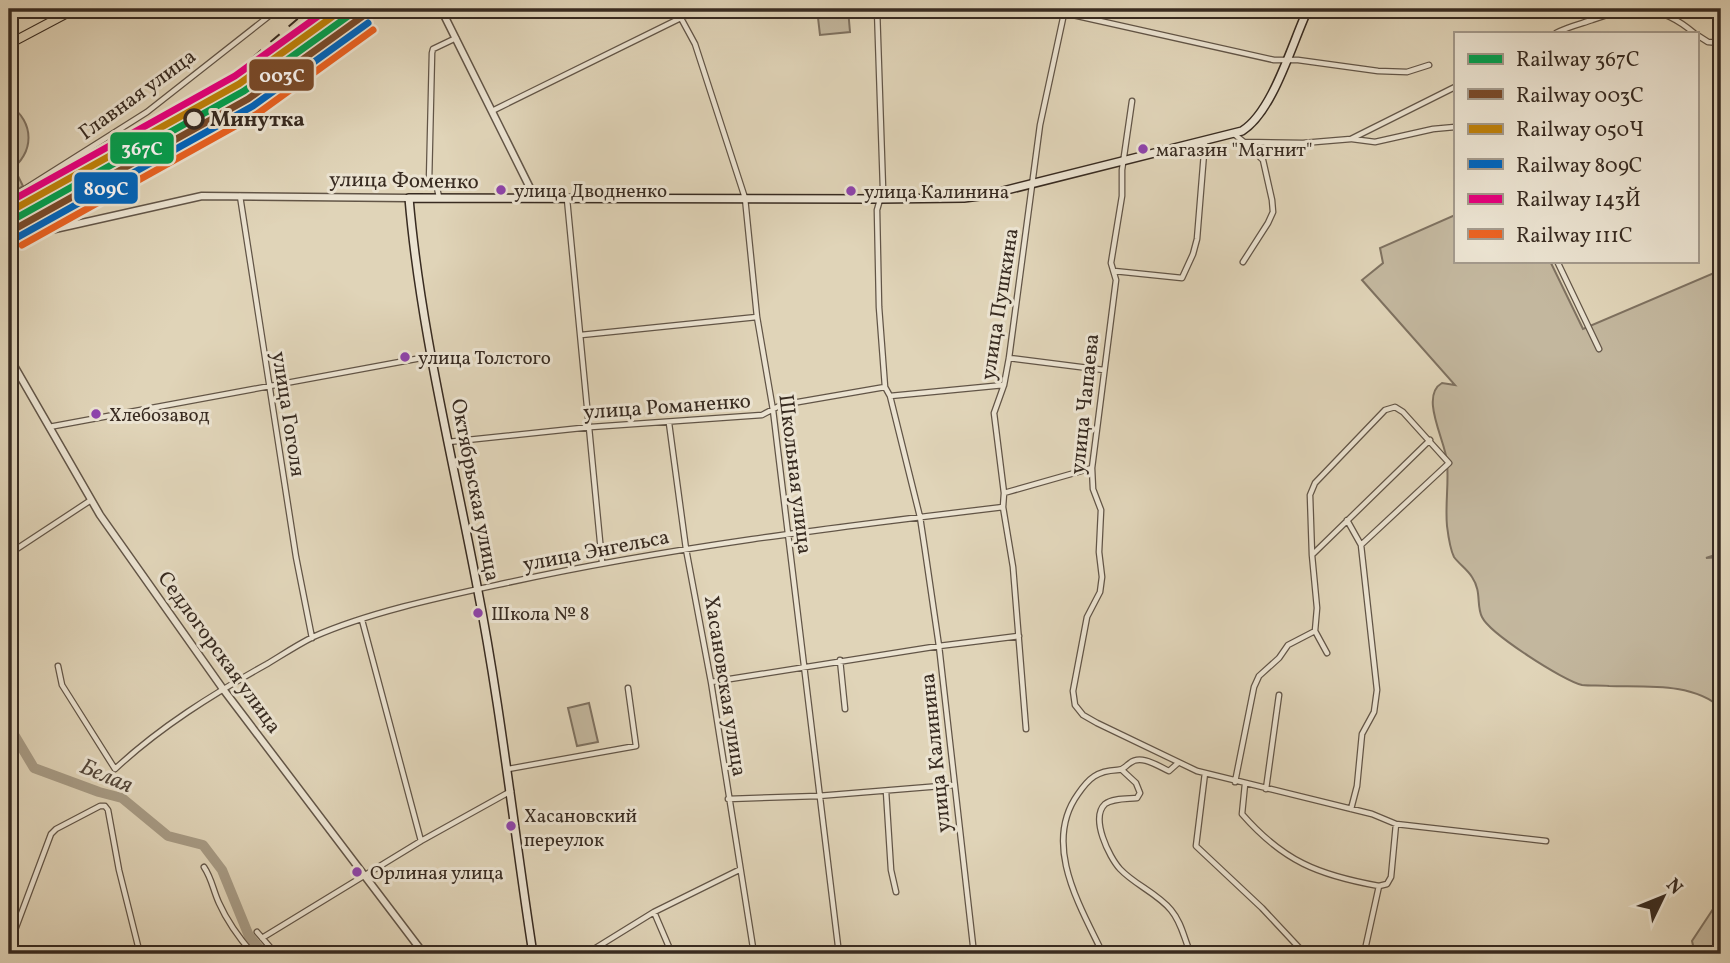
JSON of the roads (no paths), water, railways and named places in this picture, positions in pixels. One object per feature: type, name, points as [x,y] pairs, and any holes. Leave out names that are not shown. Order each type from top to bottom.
[{"type":"main road","points":[[9,44],[75,9]]},
{"type":"main road","points":[[1234,134],[1251,125],[1260,116],[1308,9]]},
{"type":"main road","name":"улица Фоменко","points":[[409,198],[964,198],[1032,186],[1234,134]]},
{"type":"main road","name":"Октябрьская улица","points":[[409,198],[432,356],[478,589],[508,769],[533,954]]},
{"type":"street","name":"Главная улица","points":[[9,199],[147,111],[278,9]]},
{"type":"street","points":[[441,9],[536,198]]},
{"type":"street","name":"Школьная улица","points":[[676,9],[695,44],[745,198],[757,317],[788,534],[839,954]]},
{"type":"street","points":[[492,111],[699,9]]},
{"type":"street","name":"улица Калинина","points":[[877,9],[883,189],[877,210],[879,307],[885,387],[890,396],[920,517],[939,646],[972,954]]},
{"type":"street","points":[[1034,9],[1064,11],[1270,59],[1407,72],[1429,65]]},
{"type":"street","points":[[1559,32],[1610,13],[1646,9],[1673,18],[1693,32]]},
{"type":"street","name":"улица Пушкина","points":[[1026,729],[1013,567],[1003,508],[1004,493],[994,413],[1004,385],[1009,358],[1040,125],[1064,11]]},
{"type":"street","points":[[1698,35],[1708,42],[1721,43]]},
{"type":"street","points":[[439,197],[437,188],[429,182],[432,53],[433,49],[457,38]]},
{"type":"street","points":[[1352,139],[1454,88]]},
{"type":"street","name":"улица Чапаева","points":[[1132,101],[1122,196],[1111,263],[1116,280],[1091,468],[1093,489],[1101,510],[1099,552],[1102,578],[1100,592],[1087,617],[1073,691],[1074,705],[1083,715],[1097,723],[1178,763],[1235,782],[1351,809],[1396,824],[1546,841]]},
{"type":"street","points":[[1244,142],[1352,139],[1375,142],[1454,127]]},
{"type":"street","points":[[1234,134],[1264,160],[1273,212],[1243,261]]},
{"type":"street","points":[[1114,271],[1182,278],[1197,239],[1205,141]]},
{"type":"street","name":"улица Гоголя","points":[[240,195],[268,387],[312,638]]},
{"type":"street","name":"улица Фоменко","points":[[9,247],[46,230],[202,196],[409,198]]},
{"type":"street","points":[[567,198],[602,562]]},
{"type":"street","points":[[1557,262],[1599,349]]},
{"type":"street","points":[[581,335],[757,317]]},
{"type":"street","points":[[48,427],[432,356]]},
{"type":"street","name":"Седлогорская улица","points":[[9,357],[91,500],[223,689],[424,954]]},
{"type":"street","points":[[1009,358],[1104,369]]},
{"type":"street","points":[[890,396],[1004,385]]},
{"type":"street","name":"улица Романенко","points":[[448,442],[591,427],[761,415],[781,405],[885,387]]},
{"type":"street","points":[[1327,653],[1315,631],[1317,608],[1310,495],[1315,483],[1385,410],[1395,407],[1430,440],[1449,463],[1361,545]]},
{"type":"street","name":"Хасановская улица","points":[[669,423],[687,549],[754,954]]},
{"type":"street","points":[[1312,555],[1430,440]]},
{"type":"street","points":[[1004,493],[1091,468]]},
{"type":"street","points":[[9,554],[91,500]]},
{"type":"street","name":"улица Энгельса","points":[[58,666],[62,685],[115,769],[152,737],[223,689],[312,638],[362,620],[478,589],[602,562],[788,534],[1003,508]]},
{"type":"street","points":[[1347,520],[1361,545],[1377,690],[1374,712],[1362,734],[1357,786],[1351,809]]},
{"type":"street","points":[[362,620],[421,841]]},
{"type":"street","points":[[1235,782],[1254,687],[1259,676],[1279,658],[1288,645],[1315,631]]},
{"type":"street","points":[[711,682],[840,660],[1019,636]]},
{"type":"street","points":[[840,660],[845,709]]},
{"type":"street","points":[[508,769],[636,746],[628,688]]},
{"type":"street","points":[[1266,789],[1279,695]]},
{"type":"street","points":[[1103,954],[1068,874],[1062,853],[1069,807],[1094,775],[1102,771],[1122,770],[1135,760],[1142,759],[1169,771],[1178,763]]},
{"type":"street","points":[[1122,770],[1136,783],[1140,793],[1137,798],[1113,800],[1101,810],[1098,822],[1106,847],[1117,867],[1126,876],[1168,906],[1180,922],[1191,954]]},
{"type":"street","points":[[1205,773],[1196,846],[1262,908],[1305,954]]},
{"type":"street","points":[[1245,784],[1242,814],[1262,837],[1282,853],[1311,868],[1352,881],[1379,886],[1387,884],[1391,877],[1396,824]]},
{"type":"street","points":[[728,799],[818,796],[953,785]]},
{"type":"street","points":[[261,938],[421,841],[511,791]]},
{"type":"street","points":[[886,791],[891,870],[896,892]]},
{"type":"street","points":[[12,954],[9,943],[51,834],[100,806],[105,806],[140,954]]},
{"type":"street","points":[[204,867],[212,879],[225,915],[253,954]]},
{"type":"street","points":[[586,954],[654,912],[739,870]]},
{"type":"street","points":[[1364,954],[1379,886]]},
{"type":"street","points":[[654,912],[672,954]]},
{"type":"street","points":[[257,932],[276,954]]},
{"type":"street","points":[[972,954],[1013,951],[1024,954]]},
{"type":"waterway","name":"Белая","points":[[9,726],[34,768],[122,798],[168,836],[203,845],[222,870],[249,936],[264,954]]},
{"type":"railway","points":[[9,211],[201,98],[231,76],[309,9]]},
{"type":"rail line","name":"143Й","points":[[9,202],[235,76],[328,9]]},
{"type":"rail line","name":"050Ч","points":[[9,212],[239,84],[343,9]]},
{"type":"rail line","name":"367С","points":[[9,222],[244,91],[358,9]]},
{"type":"rail line","name":"003С","points":[[13,230],[248,99],[363,16]]},
{"type":"rail line","name":"809С","points":[[18,237],[253,106],[368,23]]},
{"type":"rail line","name":"111С","points":[[22,245],[257,114],[373,30]]},
{"type":"place","name":"Минутка","points":[[194,119]]},
{"type":"place","name":"магазин \"Магнит\"","points":[[1143,149]]},
{"type":"place","name":"улица Дводненко","points":[[501,190]]},
{"type":"place","name":"улица Калинина","points":[[851,191]]},
{"type":"place","name":"улица Толстого","points":[[405,357]]},
{"type":"place","name":"Хлебозавод","points":[[96,414]]},
{"type":"place","name":"Школа № 8","points":[[478,613]]},
{"type":"place","name":"Хасановский переулок","points":[[511,826]]},
{"type":"place","name":"Орлиная улица","points":[[357,872]]}]
